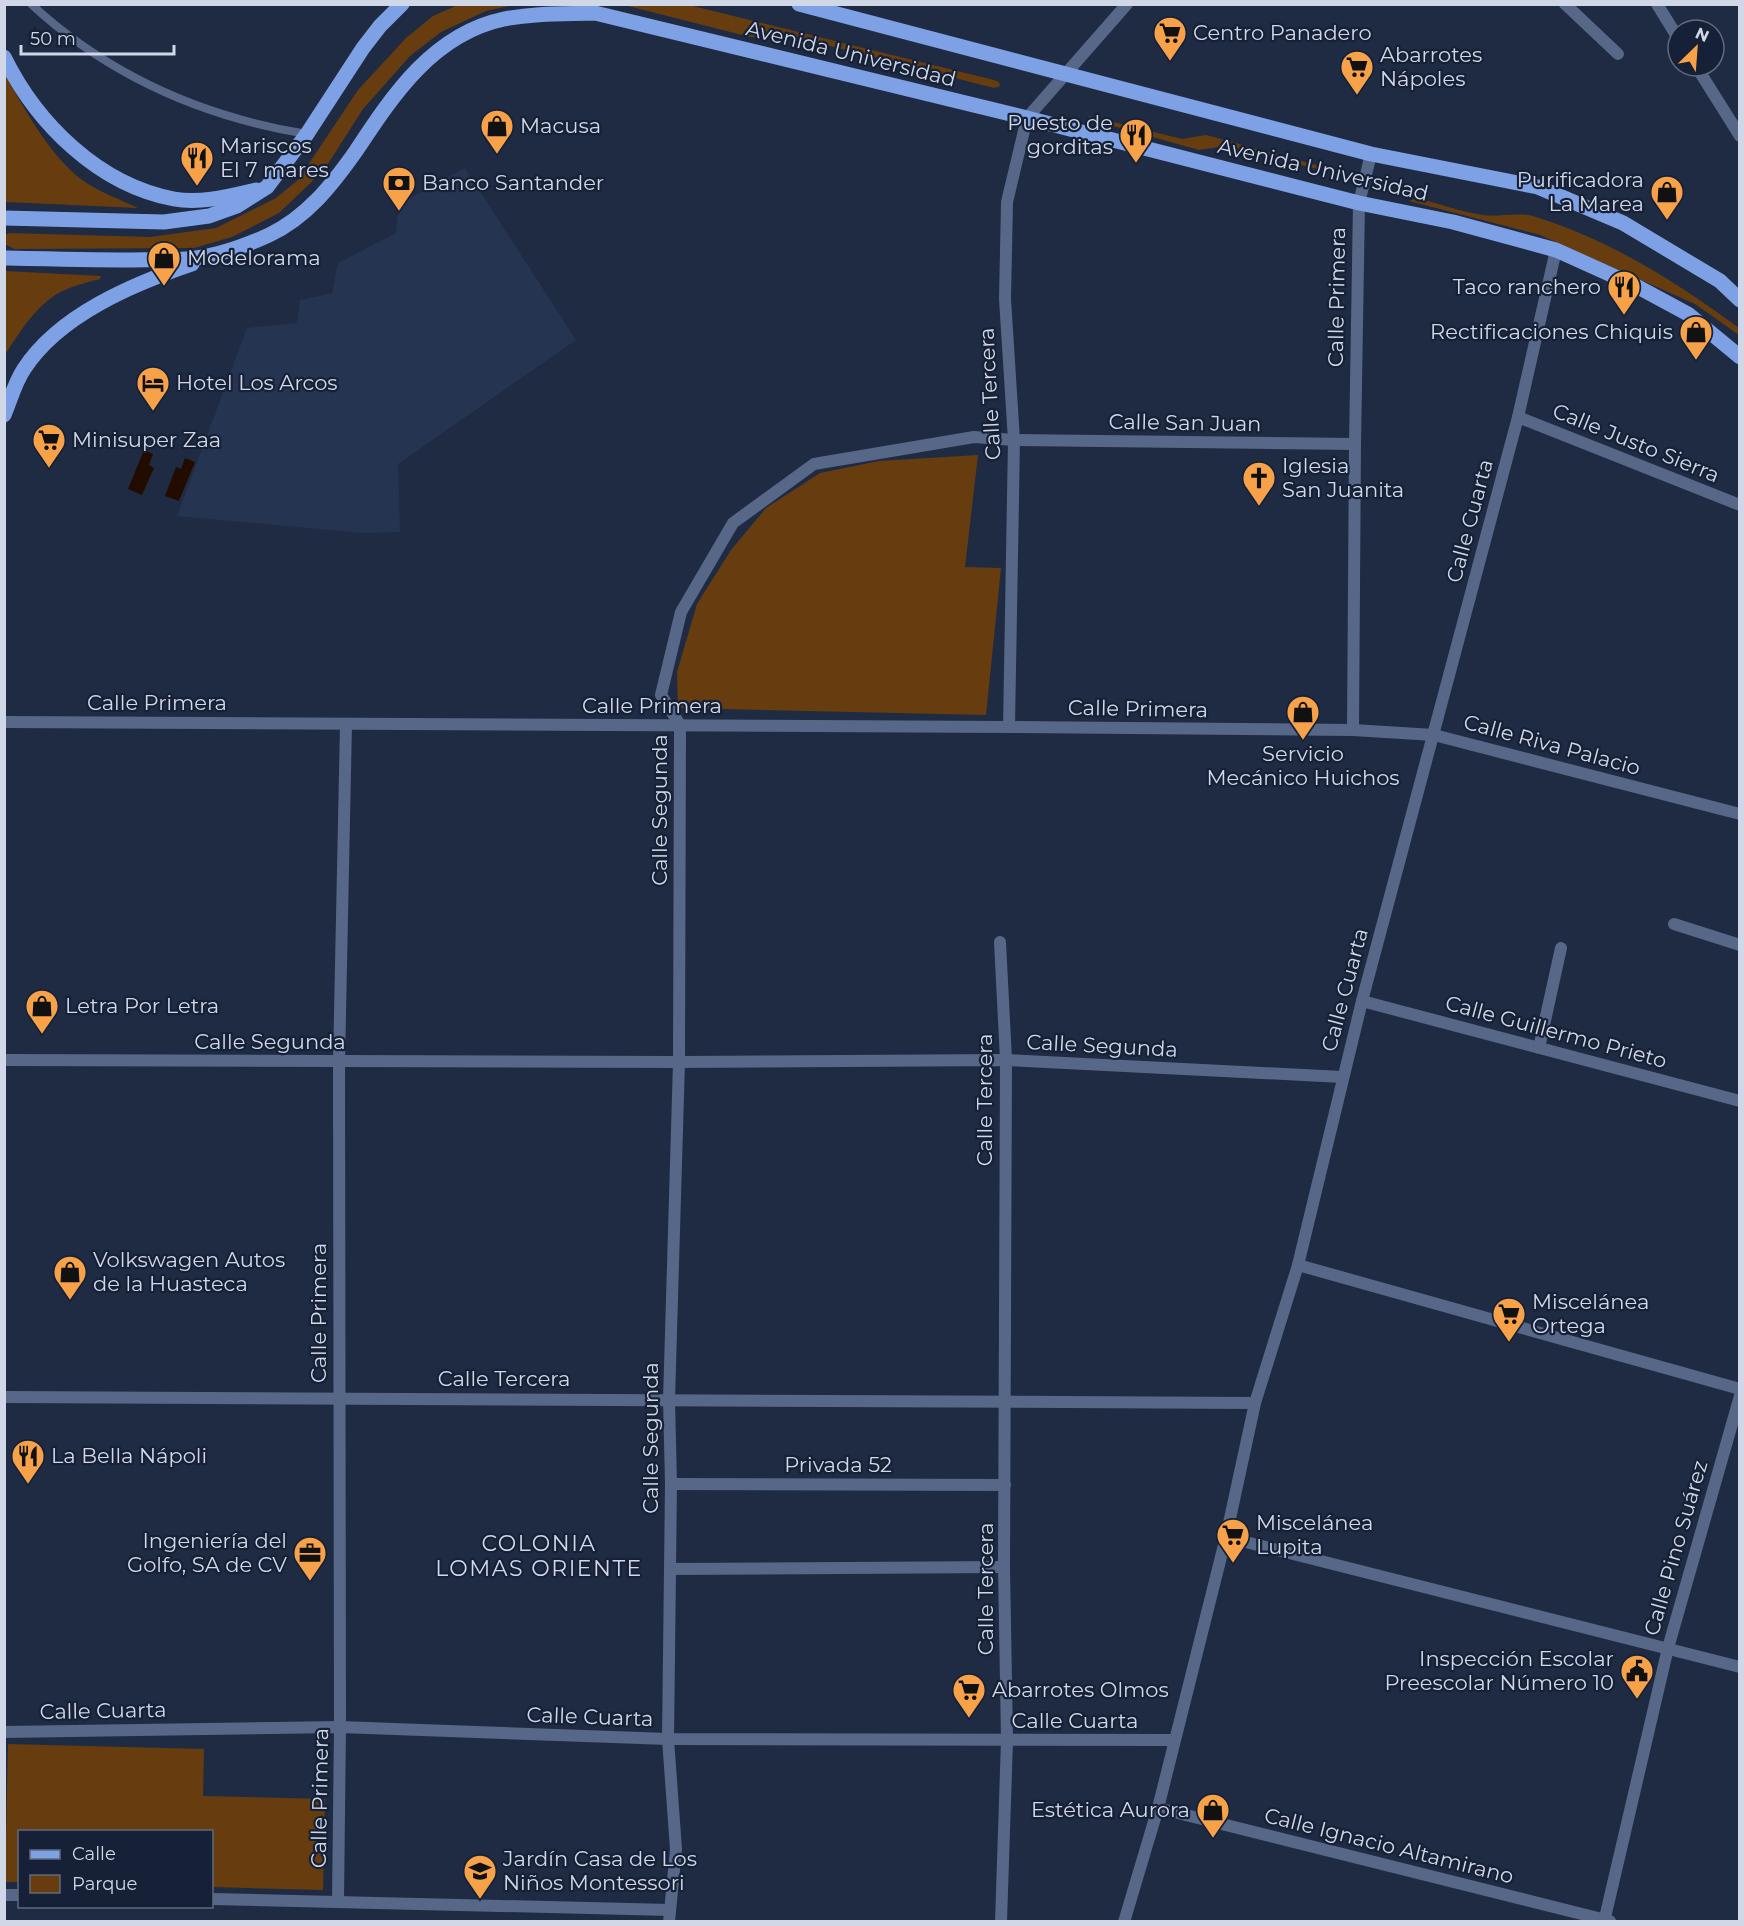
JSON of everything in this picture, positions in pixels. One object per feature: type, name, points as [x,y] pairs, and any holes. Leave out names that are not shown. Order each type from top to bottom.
[{"type":"main road","points":[[4,218],[164,222],[209,216],[237,206],[267,187],[308,134],[363,48],[380,26],[402,4]]},
{"type":"main road","name":"Avenida Universidad","points":[[799,4],[836,9],[1065,75],[1371,154],[1538,187],[1623,223],[1720,281],[1740,300]]},
{"type":"main road","name":"Avenida Universidad","points":[[4,258],[187,259],[234,249],[270,234],[305,211],[324,194],[393,96],[419,66],[450,42],[502,20],[541,14],[595,13],[1027,118],[1359,203],[1454,222],[1556,250],[1638,287],[1688,314],[1740,357]]},
{"type":"main road","points":[[4,57],[33,103],[61,137],[86,158],[130,185],[176,200],[205,200],[267,187]]},
{"type":"main road","points":[[4,416],[22,371],[42,345],[67,325],[92,307],[173,270],[234,249]]},
{"type":"street","name":"Calle Tercera","points":[[1009,727],[1014,440],[1005,299],[1007,202],[1027,118],[1127,4]]},
{"type":"street","points":[[1565,4],[1618,54]]},
{"type":"street","points":[[1657,4],[1666,19]]},
{"type":"street","points":[[1704,78],[1740,136]]},
{"type":"street","name":"Calle Primera","points":[[4,722],[1353,730],[1354,444],[1359,203],[1371,154]]},
{"type":"street","name":"Calle Cuarta","points":[[1124,1922],[1158,1808],[1173,1740],[1226,1537],[1255,1403],[1299,1265],[1342,1077],[1518,417],[1556,250]]},
{"type":"street","name":"Calle Justo Sierra","points":[[1518,417],[1740,505]]},
{"type":"street","name":"Calle Segunda","points":[[670,1916],[676,1850],[668,1739],[671,1484],[669,1400],[679,1062],[680,725],[660,695],[681,612],[733,523],[814,464],[974,437],[1014,440]]},
{"type":"street","name":"Calle San Juan","points":[[1014,440],[1354,444]]},
{"type":"street","name":"Calle Primera","points":[[338,1901],[339,1062],[346,724]]},
{"type":"street","name":"Calle Riva Palacio","points":[[1353,730],[1434,735],[1740,814]]},
{"type":"street","points":[[1674,924],[1740,945]]},
{"type":"street","name":"Calle Tercera","points":[[1000,942],[1006,1060],[1004,1567],[1007,1740],[1001,1922]]},
{"type":"street","points":[[1539,1048],[1561,948]]},
{"type":"street","name":"Calle Guillermo Prieto","points":[[1362,1001],[1740,1101]]},
{"type":"street","name":"Calle Segunda","points":[[4,1060],[339,1062],[1006,1060],[1342,1077]]},
{"type":"street","points":[[1299,1265],[1740,1389]]},
{"type":"street","name":"Calle Pino Suárez","points":[[1606,1921],[1668,1648],[1740,1396]]},
{"type":"street","name":"Calle Tercera","points":[[4,1397],[1255,1403]]},
{"type":"street","name":"Privada 52","points":[[671,1484],[1005,1485]]},
{"type":"street","points":[[1226,1537],[1740,1667]]},
{"type":"street","points":[[670,1569],[1004,1567]]},
{"type":"street","name":"Calle Cuarta","points":[[4,1732],[340,1727],[668,1739],[1173,1740]]},
{"type":"street","name":"Calle Ignacio Altamirano","points":[[1158,1808],[1606,1921]]},
{"type":"street","points":[[213,1899],[338,1901],[670,1916]]},
{"type":"lane","points":[[31,4],[99,59],[162,93],[231,117],[272,128],[308,134]]},
{"type":"shaded area","points":[[465,168],[576,340],[398,464],[400,532],[361,533],[177,516],[247,328],[297,323],[300,300],[332,293],[338,263],[396,233],[399,204]]},
{"type":"shaded area","points":[[144,450],[153,454],[149,465],[154,468],[142,495],[128,489]]},
{"type":"shaded area","points":[[185,458],[195,462],[179,501],[165,496],[176,467],[181,469]]},
{"type":"green space","points":[[458,5],[513,5],[486,11],[441,32],[410,56],[363,109],[324,170],[279,213],[232,237],[194,248],[14,249],[5,244],[5,235],[9,233],[150,237],[216,228],[276,198],[298,180],[358,90],[406,38],[433,16]]},
{"type":"green space","points":[[624,5],[689,5],[994,80],[999,82],[1000,86],[994,88],[787,35],[750,37]]},
{"type":"green space","points":[[4,77],[41,135],[63,163],[88,184],[138,208],[6,202]]},
{"type":"green space","points":[[1089,116],[1182,139],[1206,135],[1320,166],[1317,169],[1226,146],[1199,150],[1088,119]]},
{"type":"green space","points":[[1416,198],[1483,215],[1533,216],[1588,237],[1641,263],[1691,294],[1739,328],[1739,335],[1695,304],[1540,235],[1409,201]]},
{"type":"green space","points":[[5,271],[101,276],[100,279],[65,290],[47,301],[28,322],[6,353]]},
{"type":"green space","points":[[978,455],[965,567],[1001,568],[986,715],[678,708],[677,672],[697,604],[731,550],[766,508],[820,473],[879,461]]},
{"type":"green space","points":[[8,1744],[204,1749],[203,1796],[325,1799],[323,1890],[213,1887],[213,1830],[18,1830],[18,1882],[5,1882]]},
{"type":"place","name":"Centro Panadero","points":[[1170,62]]},
{"type":"place","name":"Abarrotes Nápoles","points":[[1357,96]]},
{"type":"place","name":"Macusa","points":[[497,155]]},
{"type":"place","name":"Puesto de gorditas","points":[[1136,164]]},
{"type":"place","name":"Mariscos El 7 mares","points":[[197,187]]},
{"type":"place","name":"Banco Santander","points":[[399,212]]},
{"type":"place","name":"Purificadora La Marea","points":[[1667,221]]},
{"type":"place","name":"Modelorama","points":[[164,287]]},
{"type":"place","name":"Taco ranchero","points":[[1624,316]]},
{"type":"place","name":"Rectificaciones Chiquis","points":[[1696,361]]},
{"type":"place","name":"Hotel Los Arcos","points":[[153,412]]},
{"type":"place","name":"Minisuper Zaa","points":[[49,469]]},
{"type":"place","name":"Iglesia San Juanita","points":[[1259,507]]},
{"type":"place","name":"Servicio Mecánico Huichos","points":[[1303,741]]},
{"type":"place","name":"Letra Por Letra","points":[[42,1035]]},
{"type":"place","name":"Volkswagen Autos de la Huasteca","points":[[70,1301]]},
{"type":"place","name":"Miscelánea Ortega","points":[[1509,1343]]},
{"type":"place","name":"La Bella Nápoli","points":[[28,1485]]},
{"type":"place","name":"Miscelánea Lupita","points":[[1233,1564]]},
{"type":"place","name":"Ingeniería del Golfo, SA de CV","points":[[310,1582]]},
{"type":"place","name":"Inspección Escolar Preescolar Número 10","points":[[1637,1700]]},
{"type":"place","name":"Abarrotes Olmos","points":[[969,1719]]},
{"type":"place","name":"Estética Aurora","points":[[1213,1839]]},
{"type":"place","name":"Jardín Casa de Los Niños Montessori","points":[[480,1900]]},
{"type":"district","name":"COLONIA LOMAS ORIENTE","points":[[539,1556]]}]
